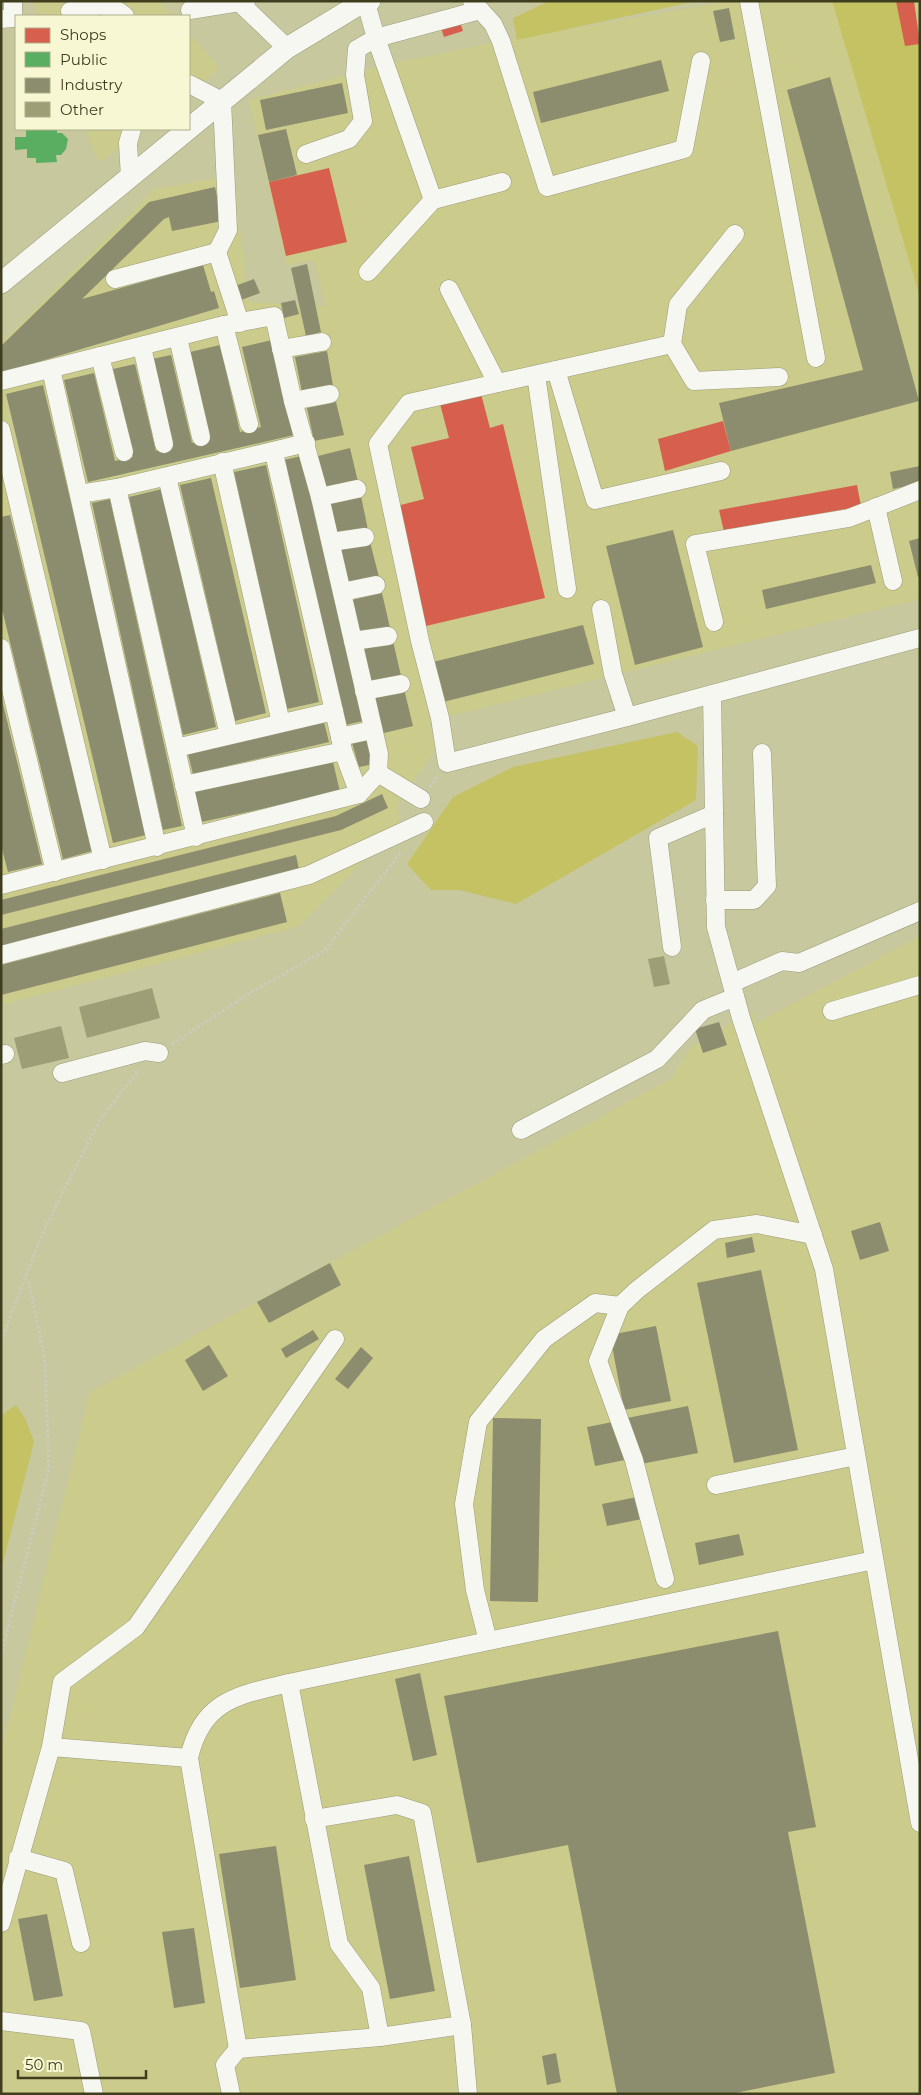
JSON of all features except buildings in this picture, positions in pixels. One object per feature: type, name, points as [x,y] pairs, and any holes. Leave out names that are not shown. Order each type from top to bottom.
[{"type":"main road","points":[[190,128],[287,48],[366,2]]},
{"type":"main road","points":[[1,283],[187,130]]},
{"type":"lane","points":[[1,19],[14,18],[13,1]]},
{"type":"lane","points":[[749,1],[816,358]]},
{"type":"lane","points":[[190,10],[243,2],[287,48]]},
{"type":"lane","points":[[366,2],[376,38],[433,200]]},
{"type":"lane","points":[[68,9],[101,5],[116,7],[124,15]]},
{"type":"lane","points":[[306,154],[349,139],[363,121],[355,75],[357,49],[376,38],[476,6],[494,24],[501,41],[547,187],[684,149],[701,61]]},
{"type":"lane","points":[[190,85],[222,101],[228,230],[217,252],[232,324],[249,424]]},
{"type":"lane","points":[[130,178],[128,143],[132,130]]},
{"type":"lane","points":[[368,272],[433,200],[502,182]]},
{"type":"lane","points":[[735,234],[678,305],[672,344],[694,381],[778,377]]},
{"type":"lane","points":[[115,279],[217,252]]},
{"type":"lane","points":[[448,289],[497,384]]},
{"type":"lane","points":[[1,381],[232,324],[274,316],[331,542],[372,730],[379,754],[378,773],[359,794],[157,847],[1,885]]},
{"type":"lane","points":[[178,338],[201,437]]},
{"type":"lane","points":[[281,349],[322,342]]},
{"type":"lane","points":[[672,344],[409,403],[378,444],[420,640],[440,718],[447,763],[627,717],[920,638]]},
{"type":"lane","points":[[142,347],[164,444]]},
{"type":"lane","points":[[100,356],[124,452]]},
{"type":"lane","points":[[50,369],[157,847]]},
{"type":"lane","points":[[556,370],[595,500],[721,471]]},
{"type":"lane","points":[[536,375],[567,589]]},
{"type":"lane","points":[[294,401],[330,394]]},
{"type":"lane","points":[[1,430],[103,860]]},
{"type":"lane","points":[[79,494],[167,477],[222,462],[274,453],[306,444]]},
{"type":"lane","points":[[274,453],[334,712],[342,744],[359,794]]},
{"type":"lane","points":[[222,462],[281,723]]},
{"type":"lane","points":[[167,477],[229,735]]},
{"type":"lane","points":[[117,488],[196,837]]},
{"type":"lane","points":[[320,497],[357,489]]},
{"type":"lane","points":[[714,622],[695,544],[849,518],[920,490]]},
{"type":"lane","points":[[876,507],[893,581]]},
{"type":"lane","points":[[331,542],[365,537]]},
{"type":"lane","points":[[342,592],[376,585]]},
{"type":"lane","points":[[601,609],[613,674],[627,717]]},
{"type":"lane","points":[[353,641],[388,636]]},
{"type":"lane","points":[[1,648],[54,872]]},
{"type":"lane","points":[[364,691],[401,684]]},
{"type":"lane","points":[[712,694],[716,927],[750,1044],[824,1268],[920,1823]]},
{"type":"lane","points":[[176,748],[334,712]]},
{"type":"lane","points":[[184,785],[342,744],[372,730]]},
{"type":"lane","points":[[715,900],[754,900],[767,886],[762,753]]},
{"type":"lane","points":[[378,773],[421,799]]},
{"type":"lane","points":[[672,947],[658,838],[714,814]]},
{"type":"lane","points":[[1,956],[310,876],[424,822]]},
{"type":"lane","points":[[521,1130],[657,1059],[703,1010],[782,962],[798,963],[920,911]]},
{"type":"lane","points":[[832,1011],[920,985]]},
{"type":"lane","points":[[62,1073],[145,1050],[159,1052]]},
{"type":"lane","points":[[665,1579],[634,1460],[598,1361],[620,1306],[637,1290],[714,1230],[757,1224],[813,1235]]},
{"type":"lane","points":[[488,1642],[475,1590],[464,1504],[478,1422],[544,1339],[595,1303],[620,1306]]},
{"type":"lane","points":[[1,1923],[51,1747],[62,1682],[136,1627],[334,1339]]},
{"type":"lane","points":[[716,1485],[856,1456]]},
{"type":"lane","points":[[238,2049],[189,1758],[194,1737],[206,1718],[223,1704],[246,1693],[289,1683],[874,1560]]},
{"type":"lane","points":[[289,1683],[339,1944],[371,1988],[380,2036]]},
{"type":"lane","points":[[51,1747],[189,1758]]},
{"type":"lane","points":[[314,1818],[397,1805],[422,1813],[462,2025],[468,2094]]},
{"type":"lane","points":[[18,1858],[64,1870],[81,1943]]},
{"type":"lane","points":[[1,2020],[81,2031],[94,2094]]},
{"type":"lane","points":[[231,2094],[225,2065],[238,2049],[380,2036],[462,2025]]},
{"type":"path","points":[[421,799],[447,763]]},
{"type":"path","points":[[1,1341],[27,1278],[41,1237],[101,1118],[140,1069],[159,1052],[250,993],[324,951],[406,845]]},
{"type":"path","points":[[1,1656],[49,1468],[45,1360],[27,1278]]},
{"type":"shaded area","points":[[33,1],[159,1],[172,15],[39,15]]},
{"type":"shaded area","points":[[549,1],[697,1],[517,40],[513,18]]},
{"type":"shaded area","points":[[732,1],[920,1],[920,599],[429,721],[435,750],[397,805],[400,824],[299,926],[1,1005],[1,343],[155,189],[233,175],[249,302],[326,307],[315,260],[287,265],[249,100],[385,65],[501,41]]},
{"type":"shaded area","points":[[832,1],[911,1],[920,46],[920,297]]},
{"type":"shaded area","points":[[190,35],[220,68],[190,93]]},
{"type":"shaded area","points":[[85,130],[146,130],[99,162]]},
{"type":"shaded area","points":[[677,732],[698,746],[696,800],[516,904],[459,890],[431,890],[407,864],[453,797],[513,767]]},
{"type":"shaded area","points":[[920,936],[920,2094],[1,2094],[1,1754],[90,1392],[671,1079],[691,1047],[741,1018],[753,1012],[757,1023]]},
{"type":"shaded area","points":[[16,1405],[25,1418],[34,1442],[1,1571],[1,1415]]}]
